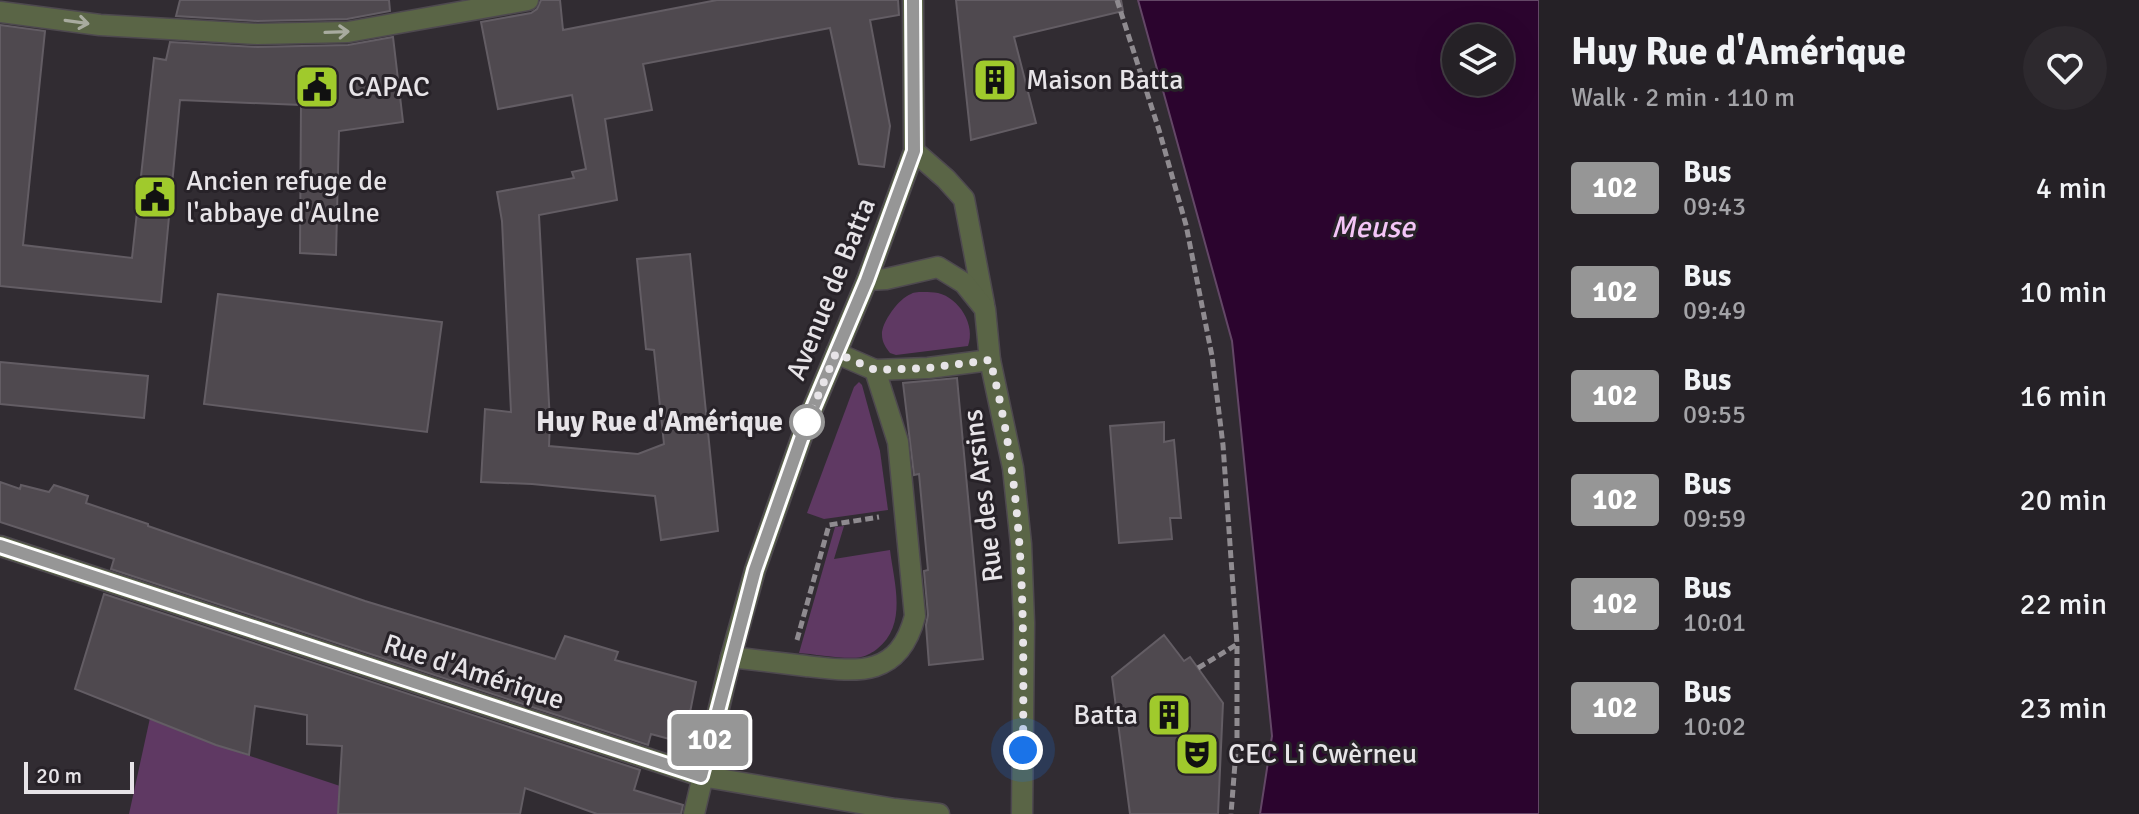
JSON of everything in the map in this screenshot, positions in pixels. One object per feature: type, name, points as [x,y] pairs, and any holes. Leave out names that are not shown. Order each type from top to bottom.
[{"type":"street","points":[[0,12],[100,25],[257,34],[348,32],[528,0]]},
{"type":"street","name":"Avenue de Batta","points":[[694,814],[701,776],[755,570],[807,422],[867,280],[914,151],[913,0]]},
{"type":"street","name":"Rue des Arsins","points":[[914,151],[964,199],[985,309],[990,360],[1013,468],[1021,544],[1024,623],[1022,814]]},
{"type":"street","points":[[867,280],[886,279],[938,267],[964,283],[985,309]]},
{"type":"street","points":[[836,353],[875,370],[928,368],[990,360]]},
{"type":"street","points":[[731,657],[842,670],[868,669],[889,660],[900,651],[912,631],[915,616],[898,442],[875,370]]},
{"type":"street","name":"Rue d'Amérique","points":[[0,546],[701,776],[895,811],[939,814]]},
{"type":"path","points":[[1117,0],[1186,225],[1212,356],[1223,445],[1237,644],[1237,738],[1231,814]]},
{"type":"path","points":[[791,664],[829,525],[905,514]]},
{"type":"path","points":[[1198,668],[1237,644]]},
{"type":"shaded area","points":[[924,292],[946,296],[959,306],[968,321],[968,346],[896,355],[890,353],[882,335],[888,318],[906,296]]},
{"type":"shaded area","points":[[859,382],[880,451],[888,510],[824,519],[807,513],[854,387]]},
{"type":"shaded area","points":[[844,526],[834,559],[890,550],[897,603],[893,628],[877,649],[863,656],[847,658],[799,653],[835,527]]},
{"type":"shaded area","points":[[150,718],[217,745],[340,786],[338,814],[129,814]]},
{"type":"water","name":"Meuse","points":[[1138,0],[1539,0],[1539,814],[1260,814],[1272,736],[1232,341]]},
{"type":"building","points":[[180,0],[389,0],[390,11],[347,19],[257,21],[176,16]]},
{"type":"building","points":[[541,0],[560,0],[563,30],[717,0],[898,0],[899,15],[870,20],[890,126],[884,167],[859,164],[830,28],[643,64],[652,110],[605,119],[617,200],[539,215],[549,446],[638,454],[664,444],[654,350],[646,349],[637,259],[690,254],[718,531],[661,540],[655,496],[481,482],[485,409],[511,412],[502,221],[497,192],[574,178],[572,172],[586,169],[572,95],[498,109],[481,22],[531,13]]},
{"type":"building","name":"Maison Batta","points":[[956,0],[1121,0],[1123,11],[1014,37],[1036,123],[971,140]]},
{"type":"building","points":[[0,25],[45,31],[23,245],[132,258],[154,58],[166,60],[170,42],[257,47],[348,45],[393,37],[403,122],[339,131],[336,255],[300,253],[301,105],[180,100],[161,302],[0,286]]},
{"type":"building","points":[[218,294],[442,322],[427,432],[204,404]]},
{"type":"building","points":[[0,362],[148,376],[144,418],[0,404]]},
{"type":"building","points":[[957,378],[983,659],[929,665],[924,571],[928,570],[919,474],[914,475],[903,383]]},
{"type":"building","points":[[1164,422],[1164,442],[1174,440],[1181,518],[1170,518],[1172,539],[1119,543],[1110,426]]},
{"type":"building","points":[[0,482],[20,489],[21,485],[49,492],[54,485],[88,496],[86,503],[148,526],[365,601],[555,659],[565,636],[618,652],[615,660],[696,682],[684,743],[651,734],[648,745],[111,569],[114,559],[0,522]]},
{"type":"building","points":[[104,594],[640,770],[634,790],[683,805],[681,814],[597,814],[525,788],[520,814],[338,814],[342,746],[307,744],[307,715],[255,706],[249,755],[75,689]]},
{"type":"building","points":[[1164,635],[1184,661],[1190,657],[1223,703],[1218,814],[1130,814],[1112,677]]},
{"type":"bus line","name":"102","points":[[0,546],[701,776],[755,570],[807,422],[867,280],[914,151],[913,0]]},
{"type":"place","name":"Maison Batta","points":[[995,80]]},
{"type":"place","name":"CAPAC","points":[[317,87]]},
{"type":"place","name":"Ancien refuge de l'abbaye d'Aulne","points":[[155,197]]},
{"type":"place","name":"Huy Rue d'Amérique","points":[[807,422]]},
{"type":"place","name":"Batta","points":[[1169,715]]},
{"type":"place","name":"CEC Li Cwèrneu","points":[[1197,754]]},
{"type":"route","points":[[807,422],[836,353],[875,370],[928,368],[990,360],[1013,468],[1021,544],[1023,750]]}]
